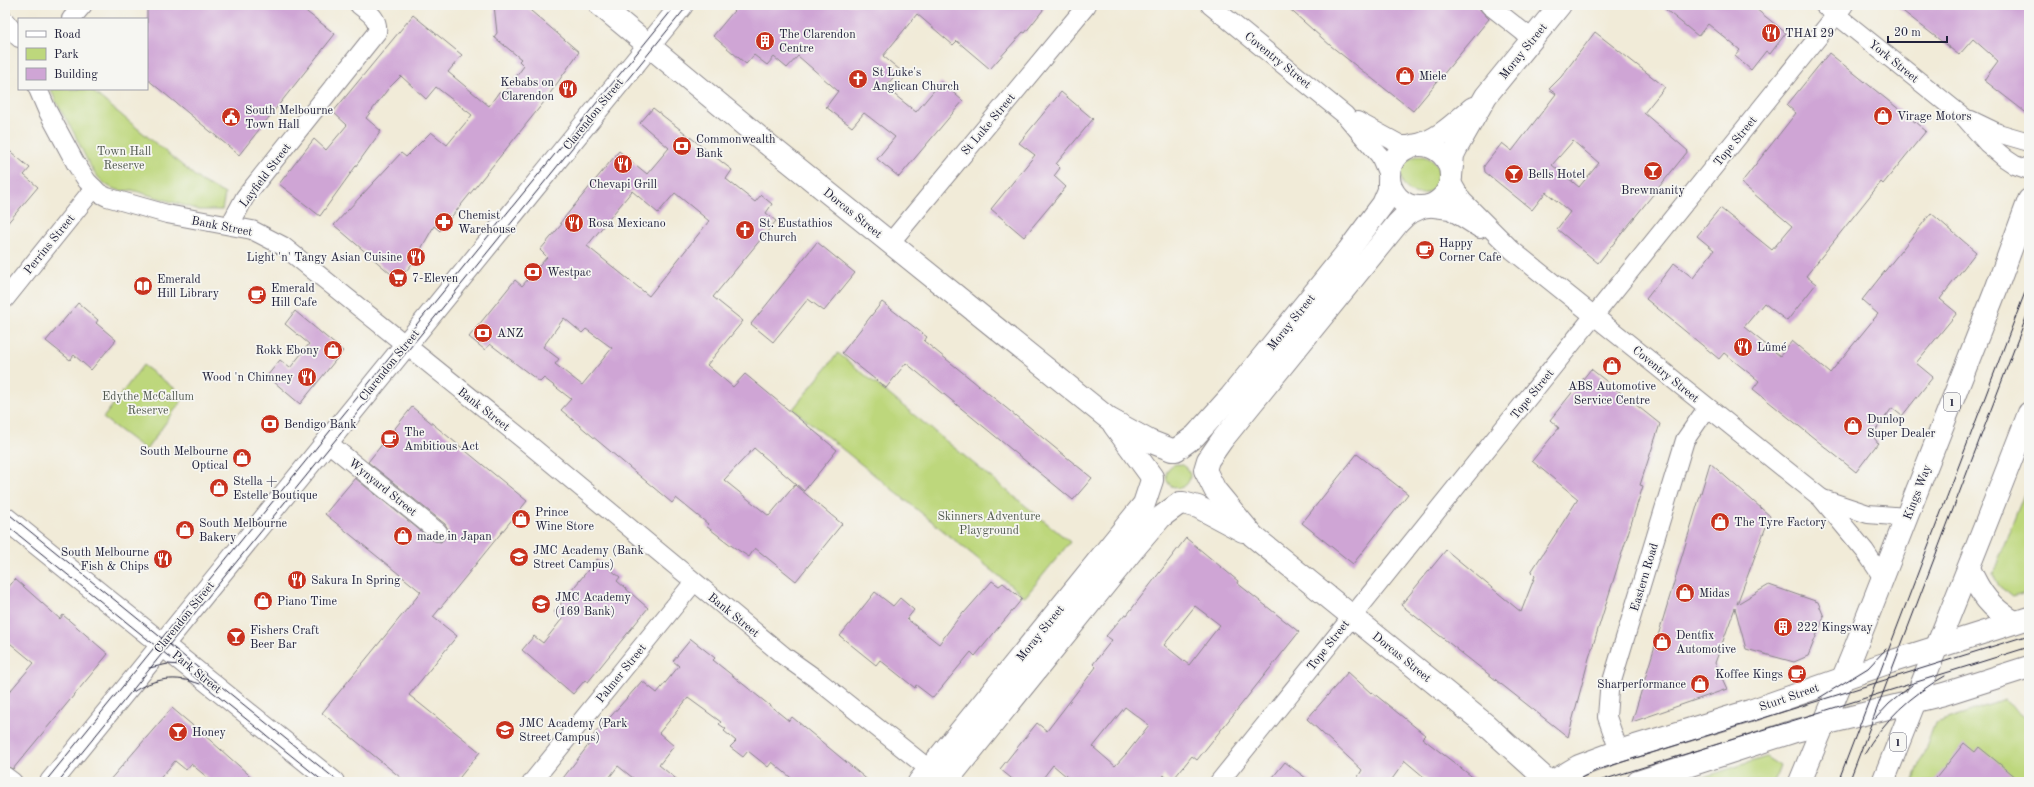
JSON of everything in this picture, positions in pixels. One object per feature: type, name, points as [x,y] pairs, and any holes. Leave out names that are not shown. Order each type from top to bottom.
[{"type":"main road","name":"Dorcas Street","points":[[600,5],[765,142],[1108,419],[1149,441],[1174,450]]},
{"type":"main road","name":"Clarendon Street","points":[[51,782],[682,5]]},
{"type":"main road","name":"Moray Street","points":[[1451,178],[1456,147],[1486,96],[1560,5]]},
{"type":"main road","name":"Moray Street","points":[[1415,145],[1432,140],[1441,134],[1486,96]]},
{"type":"main road","points":[[1415,145],[1429,146],[1439,151],[1447,160],[1451,178],[1444,196],[1436,203],[1424,207],[1409,205],[1399,199],[1389,180],[1390,167],[1395,157],[1402,150],[1415,145]]},
{"type":"main road","name":"Moray Street","points":[[1174,450],[1193,438],[1231,396],[1348,251],[1383,204],[1389,190],[1389,180]]},
{"type":"main road","name":"Kings Way","points":[[1800,782],[1823,723],[1844,678],[1997,287],[2029,200]]},
{"type":"main road","name":"Moray Street","points":[[1205,471],[1208,460],[1222,440],[1398,223],[1407,214],[1424,207]]},
{"type":"main road","name":"1","points":[[1883,782],[1913,703],[1969,568],[2029,412]]},
{"type":"main road","name":"Dorcas Street","points":[[1108,419],[1152,479]]},
{"type":"main road","points":[[1174,450],[1192,453],[1200,460],[1205,471],[1205,484],[1199,495],[1189,502],[1181,503],[1168,501],[1159,495],[1152,479],[1157,460],[1174,450]]},
{"type":"main road","name":"Dorcas Street","points":[[1205,471],[1215,490],[1253,536]]},
{"type":"main road","name":"Moray Street","points":[[937,779],[1144,504],[1152,479]]},
{"type":"main road","name":"Dorcas Street","points":[[1181,503],[1198,506],[1253,536],[1485,724],[1550,782]]},
{"type":"main road","name":"Moray Street","points":[[937,779],[1164,514],[1181,503]]},
{"type":"main road","name":"Park Street","points":[[5,518],[333,782]]},
{"type":"main road","points":[[1969,568],[1987,601],[1994,609],[2022,620]]},
{"type":"main road","name":"Sturt Street","points":[[1550,782],[1579,766],[1619,751],[1750,710],[2022,620]]},
{"type":"main road","points":[[1638,782],[1730,751],[1823,723],[1913,703],[2028,668]]},
{"type":"street","points":[[72,18],[83,5]]},
{"type":"street","name":"Layfield Street","points":[[230,225],[245,198],[377,32],[378,26],[375,18],[359,5]]},
{"type":"street","name":"St Luke Street","points":[[890,242],[1087,5]]},
{"type":"street","name":"Coventry Street","points":[[1210,5],[1346,115],[1401,145],[1415,145]]},
{"type":"street","points":[[1489,5],[1532,40]]},
{"type":"street","name":"York Street","points":[[1835,8],[1965,118],[1987,142],[2006,159],[2015,165],[2029,170]]},
{"type":"street","name":"Tope Street","points":[[1219,782],[1351,616],[1594,316],[1835,8]]},
{"type":"street","points":[[5,21],[18,37]]},
{"type":"street","name":"Bank Street","points":[[38,90],[47,110],[76,164],[94,188],[107,197],[167,214],[252,230],[283,246],[405,346],[525,441],[779,652],[937,779]]},
{"type":"street","name":"Coventry Street","points":[[1346,115],[1380,156],[1389,180]]},
{"type":"street","name":"York Street","points":[[1965,118],[1998,133],[2029,142]]},
{"type":"street","name":"Coventry Street","points":[[1451,178],[1466,204],[1512,250]]},
{"type":"street","name":"Perrins Street","points":[[5,299],[94,188]]},
{"type":"street","name":"Coventry Street","points":[[1424,207],[1439,207],[1454,211],[1512,250],[1821,498],[1865,552],[1882,578]]},
{"type":"street","name":"Eastern Road","points":[[1619,751],[1607,717],[1609,691],[1685,440],[1707,408]]},
{"type":"street","name":"Wynyard Street","points":[[327,442],[438,532]]},
{"type":"street","name":"Coventry Street","points":[[1821,498],[1868,514],[1907,517]]},
{"type":"street","name":"Palmer Street","points":[[532,782],[694,582]]},
{"type":"street","points":[[5,776],[13,782]]},
{"type":"green space","name":"Town Hall Reserve","points":[[51,90],[91,90],[201,181],[225,194],[222,210],[199,210],[132,190],[120,191],[110,187],[95,173]]},
{"type":"green space","points":[[1416,156],[1424,156],[1436,165],[1439,175],[1436,185],[1430,191],[1424,194],[1416,194],[1404,185],[1401,179],[1401,171],[1410,159]]},
{"type":"green space","name":"Skinners Adventure Playground","points":[[838,353],[1070,542],[1025,597],[793,409]]},
{"type":"green space","name":"Edythe McCallum Reserve","points":[[143,365],[185,396],[146,450],[103,418]]},
{"type":"green space","points":[[1178,464],[1187,467],[1190,476],[1187,485],[1178,488],[1169,485],[1166,476],[1169,467]]},
{"type":"green space","points":[[2029,481],[2029,592],[2013,597],[1999,586],[1993,574]]},
{"type":"green space","points":[[2004,700],[2029,721],[2029,782],[1913,782],[1935,723]]},
{"type":"green space","points":[[1766,757],[1780,766],[1774,782],[1688,782]]},
{"type":"building","name":"South Melbourne Town Hall","points":[[147,5],[298,5],[335,34],[239,155],[148,80]]},
{"type":"building","points":[[494,5],[524,5],[579,52],[544,102],[440,231],[434,226],[413,263],[398,280],[334,225],[401,153],[406,157],[431,132],[447,145],[472,115],[436,87],[426,99],[401,76],[388,89],[366,118],[381,131],[320,216],[279,184],[314,139],[326,150],[347,125],[333,112],[413,15],[462,55],[448,72],[489,106],[499,92],[503,95],[524,66],[519,61],[521,59],[494,37],[497,33]]},
{"type":"building","points":[[739,5],[1047,5],[1025,33],[1023,32],[990,69],[957,41],[953,45],[917,14],[883,56],[900,70],[885,87],[916,112],[941,82],[963,101],[899,177],[877,159],[895,137],[864,113],[852,127],[826,107],[838,91],[798,56],[787,68],[774,57],[767,65],[754,55],[746,64],[713,36]]},
{"type":"building","points":[[1285,5],[1476,5],[1489,19],[1413,111],[1331,46]]},
{"type":"building","points":[[1660,5],[1751,5],[1786,33],[1770,54],[1766,51],[1751,70],[1735,56],[1740,50],[1708,24],[1698,36]]},
{"type":"building","points":[[1895,5],[2029,5],[2029,115],[1984,80],[1998,61],[1973,39],[1959,55]]},
{"type":"building","points":[[1595,32],[1665,87],[1644,113],[1688,151],[1598,263],[1557,229],[1570,212],[1546,192],[1532,210],[1485,172],[1484,166],[1502,143],[1512,151],[1556,94],[1549,89],[1561,77]],"holes":[[[1573,141],[1599,163],[1579,187],[1552,165]]]},
{"type":"building","points":[[1829,53],[1926,131],[1883,184],[1881,182],[1806,276],[1816,284],[1787,321],[1764,303],[1744,327],[1780,356],[1792,341],[1830,373],[1878,314],[1862,300],[1931,213],[1976,252],[1940,299],[1957,313],[1916,363],[1933,377],[1902,416],[1892,408],[1872,435],[1878,443],[1856,472],[1753,389],[1759,381],[1724,353],[1719,359],[1646,299],[1674,263],[1693,278],[1714,250],[1697,236],[1720,208],[1772,250],[1792,226],[1741,183],[1796,113],[1787,105]]},
{"type":"building","points":[[1061,92],[1093,119],[1056,164],[1060,168],[1054,176],[1066,187],[1024,237],[991,209],[1035,155],[1019,143]]},
{"type":"building","points":[[653,108],[732,170],[726,179],[755,202],[761,195],[772,204],[766,213],[776,221],[713,297],[743,321],[707,365],[733,387],[745,374],[837,450],[804,491],[754,448],[724,480],[769,516],[795,485],[842,524],[796,581],[755,548],[749,557],[732,546],[706,526],[708,524],[676,498],[672,503],[561,410],[571,399],[544,378],[540,382],[490,344],[485,350],[469,337],[515,280],[522,286],[547,257],[540,250],[562,224],[560,223],[619,151],[647,174],[669,148],[640,123]],"holes":[[[632,191],[658,213],[675,193],[709,221],[649,296],[587,246]],[[564,318],[582,333],[586,329],[612,348],[582,385],[555,364],[559,359],[543,347]]]},
{"type":"building","points":[[5,147],[30,168],[24,175],[38,187],[5,226]]},
{"type":"building","points":[[817,242],[855,273],[824,311],[808,299],[773,342],[751,324]]},
{"type":"building","points":[[882,302],[927,337],[924,341],[1092,478],[1073,500],[906,363],[886,388],[842,353]]},
{"type":"building","points":[[78,303],[98,320],[96,323],[116,340],[91,370],[74,355],[70,360],[46,341]]},
{"type":"building","points":[[295,311],[343,351],[300,404],[267,376],[280,360],[290,368],[309,344],[285,324]]},
{"type":"building","points":[[1591,369],[1660,424],[1640,485],[1643,486],[1589,658],[1568,737],[1401,605],[1446,550],[1521,612],[1535,576],[1531,572],[1578,499],[1532,461],[1559,428],[1550,420]]},
{"type":"building","points":[[412,407],[527,501],[433,617],[457,636],[409,695],[480,752],[456,782],[406,782],[322,713],[421,592],[325,514],[355,478],[432,540],[441,542],[448,534],[448,529],[445,524],[368,462]]},
{"type":"building","points":[[1357,454],[1408,494],[1353,564],[1302,523]]},
{"type":"building","points":[[1710,463],[1770,516],[1737,604],[1769,585],[1818,602],[1824,617],[1808,656],[1794,662],[1746,649],[1735,608],[1715,663],[1727,689],[1632,722]]},
{"type":"building","points":[[1186,538],[1238,581],[1237,583],[1299,632],[1197,760],[1192,756],[1171,782],[1164,775],[1159,782],[1073,782],[1053,765],[1040,782],[1016,782],[1000,769],[1037,723],[1047,731],[1096,667],[1093,664],[1112,640],[1106,636],[1125,614],[1127,615]],"holes":[[[1195,606],[1220,625],[1189,665],[1164,645]],[[1125,707],[1149,725],[1115,766],[1093,747]]]},
{"type":"building","points":[[597,559],[620,577],[617,581],[648,608],[588,682],[585,680],[573,694],[522,650],[534,636],[543,643],[562,619],[554,612]]},
{"type":"building","points":[[15,579],[60,619],[63,615],[108,654],[13,769],[5,766],[5,697],[34,663],[5,639],[5,592]]},
{"type":"building","points":[[992,581],[999,586],[1003,583],[1022,599],[975,656],[971,652],[933,698],[916,685],[915,688],[880,660],[876,665],[840,636],[875,592],[893,606],[900,598],[914,610],[907,619],[939,644],[963,612],[964,613]]},
{"type":"building","points":[[691,639],[715,658],[713,660],[789,721],[792,717],[870,782],[796,782],[772,762],[768,767],[748,751],[743,757],[730,747],[736,741],[724,731],[726,729],[719,724],[721,722],[688,698],[659,733],[674,746],[659,765],[680,782],[638,782],[618,766],[606,782],[560,782],[590,743],[588,742],[603,723],[604,724],[642,681],[657,693],[679,666],[673,661]]},
{"type":"building","points":[[1348,672],[1371,693],[1372,692],[1425,735],[1422,738],[1479,782],[1430,782],[1405,761],[1390,782],[1355,782],[1362,770],[1307,719]]},
{"type":"building","points":[[172,708],[257,782],[213,782],[191,764],[186,770],[175,761],[157,782],[108,782]]},
{"type":"building","points":[[1964,743],[1975,752],[1979,747],[2022,782],[1933,782]]},
{"type":"building","points":[[1285,762],[1311,782],[1269,782]]},
{"type":"tram line","points":[[45,782],[676,5]]},
{"type":"tram line","points":[[58,782],[688,5]]},
{"type":"tram line","points":[[1838,782],[2029,282]]},
{"type":"tram line","points":[[1849,782],[2029,310]]},
{"type":"tram line","points":[[5,511],[339,782]]},
{"type":"tram line","points":[[5,524],[324,782]]},
{"type":"tram line","points":[[1573,782],[1597,770],[2029,635]]},
{"type":"tram line","points":[[1596,782],[2029,647]]},
{"type":"tram line","points":[[1819,698],[1868,668],[1886,649]]},
{"type":"tram line","points":[[149,668],[168,664],[181,665]]},
{"type":"tram line","points":[[1864,754],[1880,730],[1899,709],[1921,691],[1945,676]]},
{"type":"tram line","points":[[133,692],[141,687],[165,679],[182,679],[200,684]]},
{"type":"tram line","points":[[1875,719],[1889,704],[1912,685]]},
{"type":"place","name":"THAI 29","points":[[1771,33]]},
{"type":"place","name":"The Clarendon Centre","points":[[765,41]]},
{"type":"place","name":"Miele","points":[[1405,76]]},
{"type":"place","name":"St Luke's Anglican Church","points":[[858,79]]},
{"type":"place","name":"Kebabs on Clarendon","points":[[568,89]]},
{"type":"place","name":"Virage Motors","points":[[1883,116]]},
{"type":"place","name":"South Melbourne Town Hall","points":[[231,117]]},
{"type":"place","name":"Commonwealth Bank","points":[[682,146]]},
{"type":"place","name":"Chevapi Grill","points":[[623,164]]},
{"type":"place","name":"Brewmanity","points":[[1653,171]]},
{"type":"place","name":"Bells Hotel","points":[[1514,174]]},
{"type":"place","name":"Chemist Warehouse","points":[[444,222]]},
{"type":"place","name":"Rosa Mexicano","points":[[574,223]]},
{"type":"place","name":"St. Eustathios Church","points":[[745,230]]},
{"type":"place","name":"Happy Corner Cafe","points":[[1425,250]]},
{"type":"place","name":"Light 'n' Tangy Asian Cuisine","points":[[416,257]]},
{"type":"place","name":"Westpac","points":[[533,272]]},
{"type":"place","name":"7-Eleven","points":[[398,278]]},
{"type":"place","name":"Emerald Hill Library","points":[[143,286]]},
{"type":"place","name":"Emerald Hill Cafe","points":[[257,295]]},
{"type":"place","name":"ANZ","points":[[483,333]]},
{"type":"place","name":"Lûmé","points":[[1743,347]]},
{"type":"place","name":"Rokk Ebony","points":[[333,350]]},
{"type":"place","name":"ABS Automotive Service Centre","points":[[1612,366]]},
{"type":"place","name":"Wood 'n Chimney","points":[[307,377]]},
{"type":"place","name":"Bendigo Bank","points":[[270,424]]},
{"type":"place","name":"Dunlop Super Dealer","points":[[1853,426]]},
{"type":"place","name":"The Ambitious Act","points":[[390,439]]},
{"type":"place","name":"South Melbourne Optical","points":[[242,458]]},
{"type":"place","name":"Stella + Estelle Boutique","points":[[219,488]]},
{"type":"place","name":"Prince Wine Store","points":[[521,519]]},
{"type":"place","name":"The Tyre Factory","points":[[1720,522]]},
{"type":"place","name":"South Melbourne Bakery","points":[[185,530]]},
{"type":"place","name":"made in Japan","points":[[403,536]]},
{"type":"place","name":"JMC Academy (Bank Street Campus)","points":[[519,557]]},
{"type":"place","name":"South Melbourne Fish & Chips","points":[[163,559]]},
{"type":"place","name":"Sakura In Spring","points":[[297,580]]},
{"type":"place","name":"Midas","points":[[1685,593]]},
{"type":"place","name":"Piano Time","points":[[263,601]]},
{"type":"place","name":"JMC Academy (169 Bank)","points":[[541,604]]},
{"type":"place","name":"222 Kingsway","points":[[1783,627]]},
{"type":"place","name":"Fishers Craft Beer Bar","points":[[236,637]]},
{"type":"place","name":"Dentfix Automotive","points":[[1662,642]]},
{"type":"place","name":"Koffee Kings","points":[[1797,674]]},
{"type":"place","name":"Sharperformance","points":[[1700,684]]},
{"type":"place","name":"JMC Academy (Park Street Campus)","points":[[505,730]]},
{"type":"place","name":"Honey","points":[[178,732]]}]
